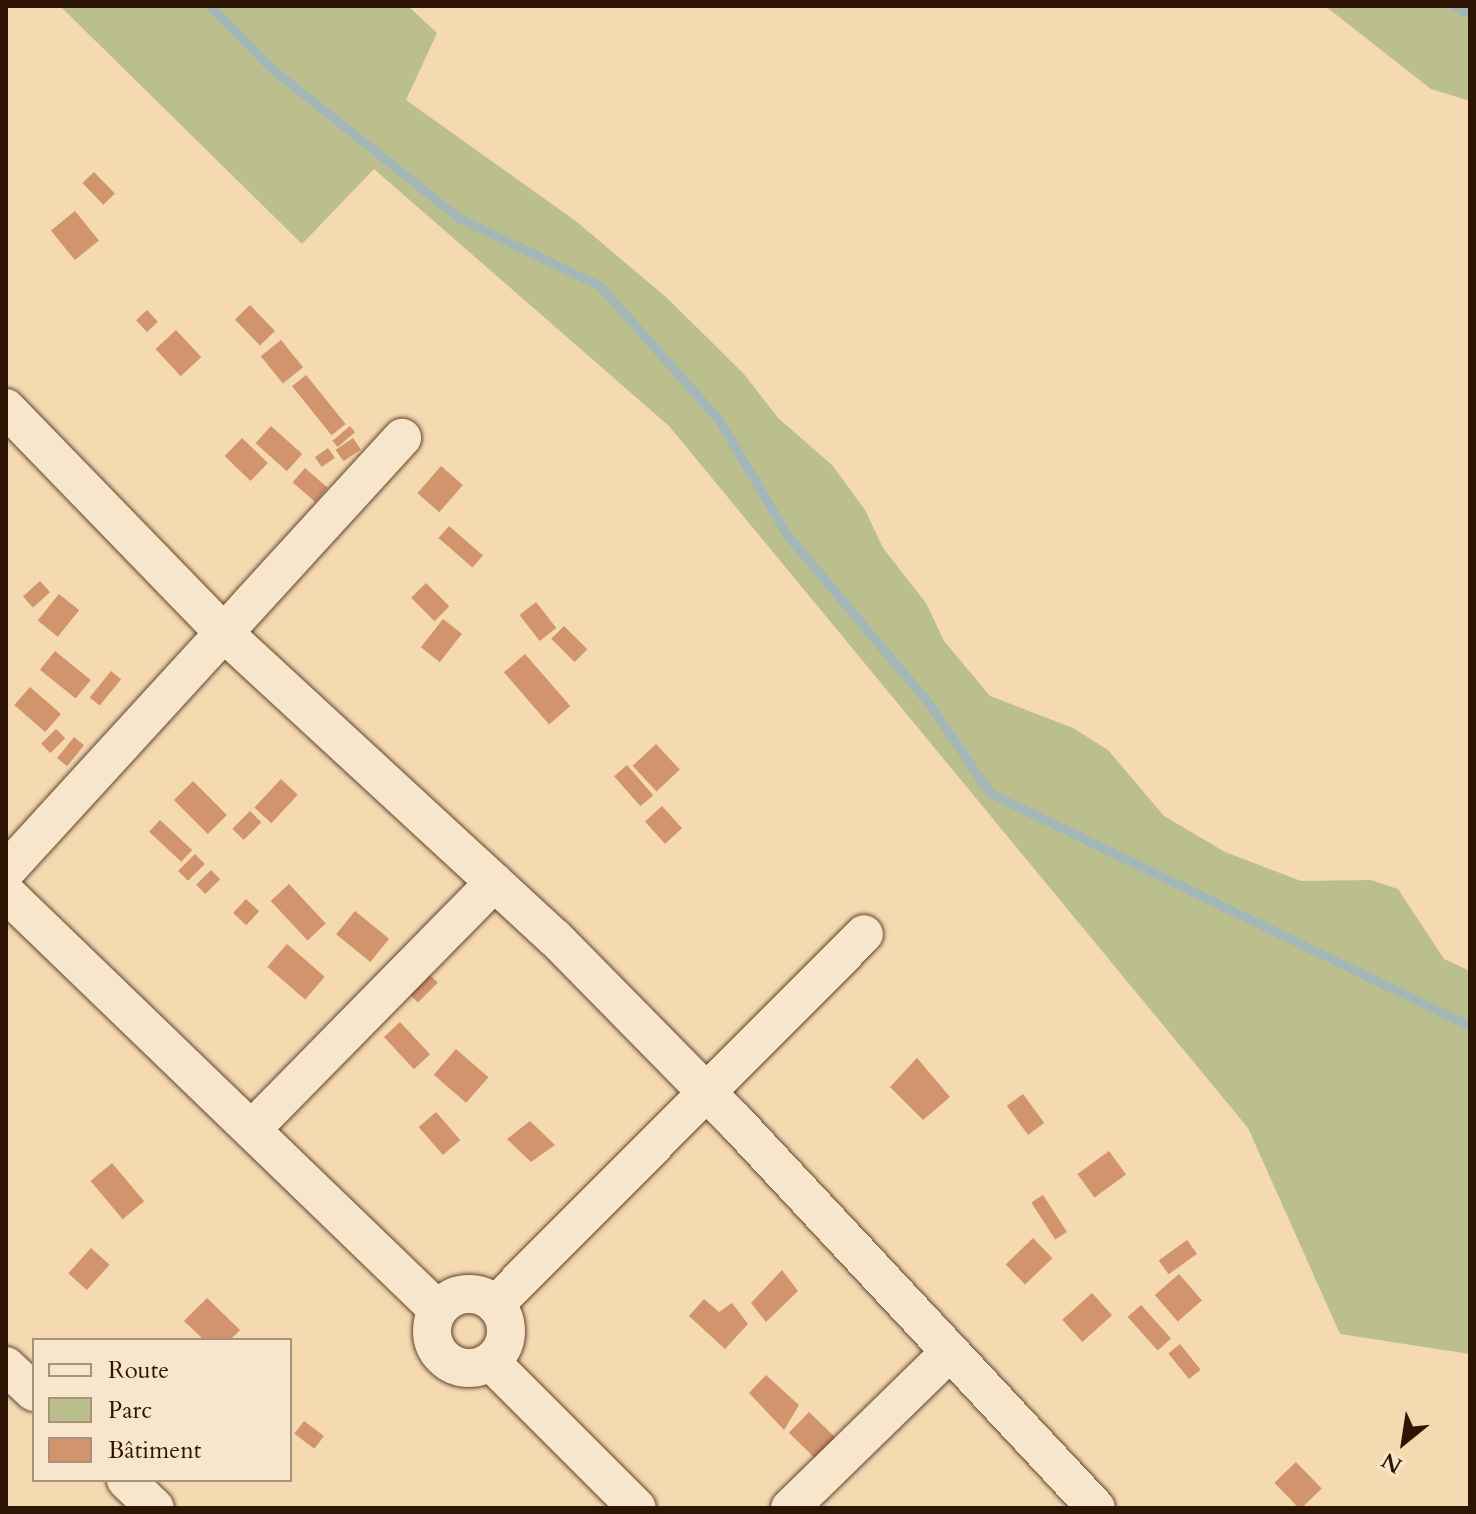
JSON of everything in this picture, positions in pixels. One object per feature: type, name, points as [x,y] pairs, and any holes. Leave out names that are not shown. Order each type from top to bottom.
[{"type":"street","points":[[6,408],[224,633],[495,882],[707,1092],[1096,1508]]},
{"type":"street","points":[[6,871],[402,438]]},
{"type":"street","points":[[252,1129],[495,882]]},
{"type":"street","points":[[6,893],[438,1310]]},
{"type":"street","points":[[495,1305],[864,934]]},
{"type":"street","points":[[472,1294],[495,1305],[503,1315],[505,1341],[491,1362],[466,1369],[443,1358],[432,1334],[438,1310],[459,1295],[472,1294]]},
{"type":"street","points":[[790,1508],[950,1352]]},
{"type":"street","points":[[491,1362],[637,1508]]},
{"type":"street","points":[[6,1366],[32,1390]]},
{"type":"street","points":[[128,1482],[155,1508]]},
{"type":"green space","points":[[60,6],[408,6],[437,33],[406,100],[577,222],[667,298],[744,374],[778,418],[832,465],[865,510],[883,548],[926,603],[944,641],[990,696],[1073,728],[1108,750],[1164,816],[1225,852],[1301,881],[1371,880],[1398,889],[1444,959],[1470,971],[1470,1354],[1340,1334],[1248,1128],[669,426],[374,169],[302,244]]},
{"type":"green space","points":[[1325,6],[1470,6],[1470,101],[1431,89]]},
{"type":"building","points":[[94,172],[115,194],[103,205],[82,183]]},
{"type":"building","points":[[75,211],[99,241],[75,260],[51,231]]},
{"type":"building","points":[[250,305],[275,331],[260,345],[235,320]]},
{"type":"building","points":[[147,310],[158,322],[147,332],[136,320]]},
{"type":"building","points":[[176,330],[201,357],[181,376],[156,349]]},
{"type":"building","points":[[281,340],[303,367],[283,384],[261,356]]},
{"type":"building","points":[[306,375],[346,424],[332,435],[292,386]]},
{"type":"building","points":[[271,426],[302,454],[287,471],[256,443]]},
{"type":"building","points":[[350,426],[355,432],[338,447],[332,441]]},
{"type":"building","points":[[242,438],[268,463],[251,481],[225,456]]},
{"type":"building","points":[[353,438],[361,450],[343,461],[336,450]]},
{"type":"building","points":[[328,448],[335,458],[322,467],[315,457]]},
{"type":"building","points":[[441,466],[463,485],[439,512],[417,493]]},
{"type":"building","points":[[305,468],[328,488],[315,502],[293,482]]},
{"type":"building","points":[[449,526],[483,556],[472,568],[439,538]]},
{"type":"building","points":[[40,581],[50,592],[33,608],[23,596]]},
{"type":"building","points":[[426,583],[449,606],[434,621],[411,598]]},
{"type":"building","points":[[59,594],[79,610],[58,637],[38,620]]},
{"type":"building","points":[[536,602],[556,628],[540,641],[519,615]]},
{"type":"building","points":[[443,619],[462,634],[440,662],[421,647]]},
{"type":"building","points":[[564,626],[587,649],[575,662],[551,639]]},
{"type":"building","points":[[55,651],[91,680],[76,699],[40,670]]},
{"type":"building","points":[[525,654],[570,706],[549,724],[504,672]]},
{"type":"building","points":[[111,671],[121,679],[100,706],[90,697]]},
{"type":"building","points":[[30,687],[61,714],[45,732],[14,705]]},
{"type":"building","points":[[56,729],[65,738],[50,753],[41,744]]},
{"type":"building","points":[[74,737],[84,745],[67,766],[57,758]]},
{"type":"building","points":[[656,744],[680,770],[656,791],[633,766]]},
{"type":"building","points":[[627,765],[653,795],[640,806],[614,776]]},
{"type":"building","points":[[281,779],[298,795],[271,823],[254,808]]},
{"type":"building","points":[[193,781],[227,815],[208,834],[174,800]]},
{"type":"building","points":[[662,806],[682,828],[665,844],[645,821]]},
{"type":"building","points":[[250,811],[261,822],[244,840],[232,829]]},
{"type":"building","points":[[160,820],[192,850],[181,862],[149,832]]},
{"type":"building","points":[[195,854],[205,864],[188,881],[178,871]]},
{"type":"building","points":[[211,870],[220,879],[205,894],[196,885]]},
{"type":"building","points":[[289,884],[326,923],[308,941],[271,901]]},
{"type":"building","points":[[246,899],[259,911],[246,925],[233,913]]},
{"type":"building","points":[[355,911],[389,939],[370,962],[336,934]]},
{"type":"building","points":[[287,944],[325,977],[305,999],[267,967]]},
{"type":"building","points":[[425,970],[438,983],[418,1003],[405,990]]},
{"type":"building","points":[[400,1022],[430,1054],[414,1069],[384,1037]]},
{"type":"building","points":[[456,1049],[488,1077],[466,1103],[434,1075]]},
{"type":"building","points":[[917,1058],[950,1097],[923,1120],[890,1087]]},
{"type":"building","points":[[1023,1094],[1044,1123],[1028,1135],[1007,1106]]},
{"type":"building","points":[[436,1112],[460,1140],[443,1155],[419,1127]]},
{"type":"building","points":[[530,1121],[555,1145],[531,1162],[507,1139]]},
{"type":"building","points":[[1109,1151],[1126,1174],[1094,1197],[1077,1174]]},
{"type":"building","points":[[112,1163],[144,1201],[123,1219],[91,1181]]},
{"type":"building","points":[[1043,1195],[1067,1232],[1055,1240],[1031,1203]]},
{"type":"building","points":[[1033,1238],[1052,1258],[1025,1285],[1006,1264]]},
{"type":"building","points":[[1187,1240],[1197,1254],[1169,1274],[1159,1261]]},
{"type":"building","points":[[91,1248],[110,1265],[87,1290],[68,1273]]},
{"type":"building","points":[[782,1270],[798,1291],[766,1322],[751,1303]]},
{"type":"building","points":[[1179,1274],[1202,1300],[1178,1321],[1155,1295]]},
{"type":"building","points":[[1092,1293],[1112,1315],[1082,1342],[1062,1320]]},
{"type":"building","points":[[207,1298],[240,1330],[232,1338],[202,1338],[184,1321]]},
{"type":"building","points":[[704,1299],[719,1312],[732,1303],[748,1324],[725,1349],[689,1316]]},
{"type":"building","points":[[1141,1305],[1171,1338],[1158,1350],[1128,1317]]},
{"type":"building","points":[[1180,1344],[1201,1370],[1189,1379],[1168,1353]]},
{"type":"building","points":[[766,1375],[799,1405],[784,1430],[749,1393]]},
{"type":"building","points":[[809,1412],[838,1440],[818,1461],[789,1433]]},
{"type":"building","points":[[304,1421],[324,1436],[314,1449],[294,1434]]},
{"type":"building","points":[[1296,1462],[1322,1489],[1299,1508],[1274,1483]]},
{"type":"waterway","points":[[210,6],[271,68],[459,218],[600,286],[719,420],[788,536],[928,702],[990,793],[1470,1026]]},
{"type":"waterway","points":[[1453,6],[1470,14]]}]
